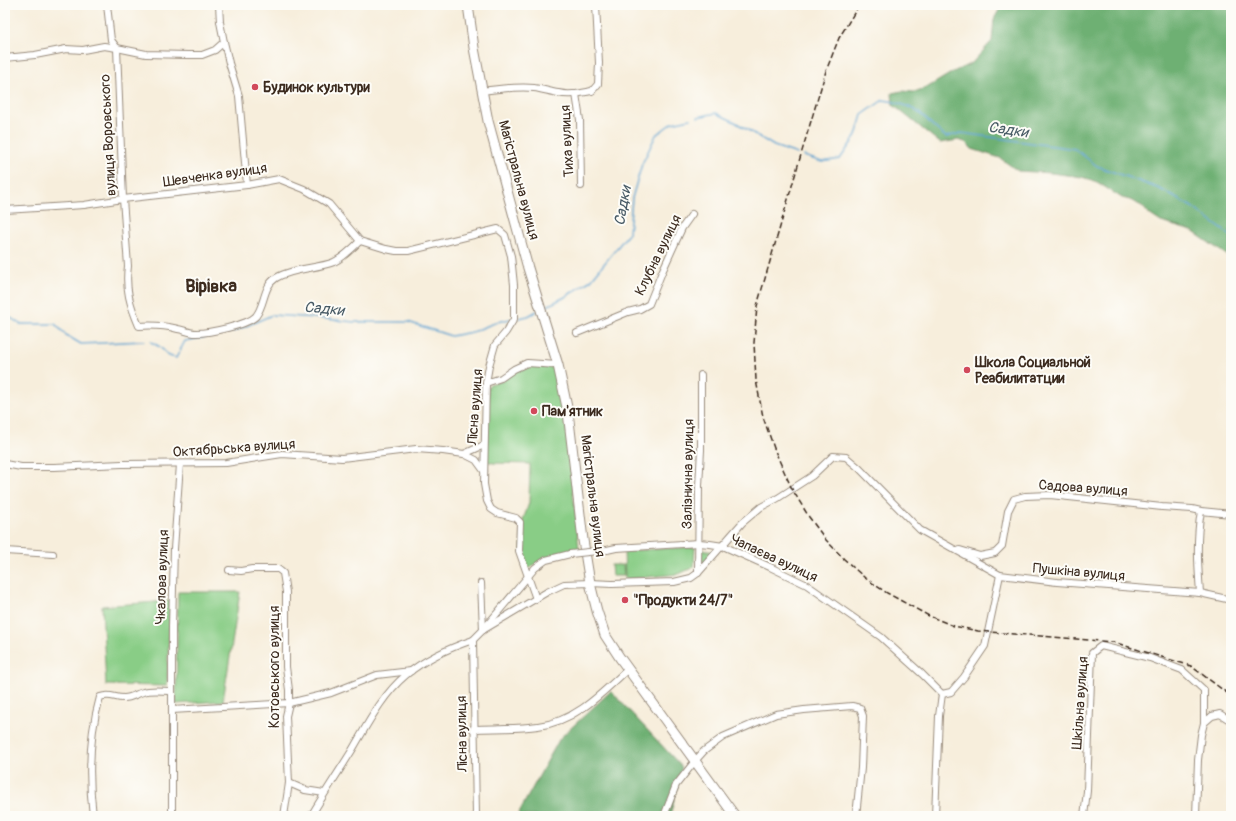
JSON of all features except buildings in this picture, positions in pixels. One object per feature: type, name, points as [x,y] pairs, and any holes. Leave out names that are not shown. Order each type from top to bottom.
[{"type":"main road","name":"Магістральна вулиця","points":[[468,5],[474,48],[488,121],[528,268],[558,365],[568,412],[583,540],[596,611],[605,635],[620,658],[735,816]]},
{"type":"street","name":"вулиця Воровського","points":[[107,5],[111,40],[116,48],[123,199],[128,266],[126,277],[127,289],[139,326],[150,325],[168,327],[191,333],[198,333],[245,323],[256,316],[268,286],[274,279],[284,274],[335,262],[360,241]]},
{"type":"street","points":[[219,5],[220,22],[224,42],[240,96],[247,185]]},
{"type":"street","name":"Тиха вулиця","points":[[482,91],[517,88],[544,89],[560,94],[576,94],[592,91],[598,84],[599,63],[596,5]]},
{"type":"street","points":[[104,46],[111,40]]},
{"type":"street","points":[[5,58],[35,56],[66,49],[83,50],[104,46],[146,54],[202,54],[215,50],[224,42]]},
{"type":"street","name":"Тиха вулиця","points":[[576,94],[580,120],[582,186]]},
{"type":"street","name":"Шевченка вулиця","points":[[5,210],[84,205],[123,199],[247,185],[278,179],[304,189],[329,204],[360,241]]},
{"type":"street","name":"Клубна вулиця","points":[[577,333],[628,312],[640,309],[649,304],[682,228],[692,214]]},
{"type":"street","name":"Лісна вулиця","points":[[360,241],[386,249],[408,251],[498,229],[506,235],[511,256],[514,285],[514,319],[506,332],[495,345],[489,366],[486,383],[484,484],[487,501],[491,509],[497,513],[519,519],[519,551],[528,576]]},
{"type":"street","points":[[486,383],[501,378],[514,369],[527,363],[558,365]]},
{"type":"street","name":"Залізнична вулиця","points":[[698,574],[701,376]]},
{"type":"street","points":[[464,454],[484,445]]},
{"type":"street","name":"Октябрьська вулиця","points":[[5,464],[54,467],[122,464],[226,463],[282,454],[342,458],[416,449],[443,450],[464,454]]},
{"type":"street","points":[[464,454],[476,460],[484,471]]},
{"type":"street","name":"Пушкіна вулиця","points":[[698,574],[742,523],[761,507],[812,476],[833,456],[846,457],[859,468],[920,530],[1000,575],[1065,583],[1200,594],[1231,600]]},
{"type":"street","name":"Чкалова вулиця","points":[[172,816],[172,627],[174,549],[180,464]]},
{"type":"street","name":"Садова вулиця","points":[[950,547],[980,556],[995,553],[1002,546],[1008,511],[1014,499],[1025,496],[1050,495],[1231,514]]},
{"type":"street","points":[[1200,594],[1197,544],[1201,511]]},
{"type":"street","name":"Чапаєва вулиця","points":[[483,630],[535,568],[546,560],[570,554],[616,548],[699,543],[723,546],[808,585],[881,636],[942,694]]},
{"type":"street","points":[[5,551],[53,554]]},
{"type":"street","name":"Котовського вулиця","points":[[229,570],[241,571],[278,568],[283,573],[286,592],[286,667],[289,690],[289,703],[286,716],[289,783],[284,816]]},
{"type":"street","points":[[311,816],[380,705],[395,685],[430,658],[452,647],[472,640],[483,630],[546,592],[564,584],[674,582],[691,578],[698,574]]},
{"type":"street","points":[[935,816],[939,716],[942,694],[951,692],[964,677],[985,646],[1000,575]]},
{"type":"street","points":[[528,576],[536,599]]},
{"type":"street","points":[[481,583],[483,630]]},
{"type":"street","name":"Лісна вулиця","points":[[472,640],[476,816]]},
{"type":"street","name":"Шкільна вулиця","points":[[1084,816],[1087,791],[1092,653],[1101,646],[1150,658],[1182,670],[1204,690],[1204,723]]},
{"type":"street","points":[[473,729],[539,726],[555,723],[583,709],[628,669]]},
{"type":"street","points":[[172,710],[289,703],[331,693],[377,675],[412,671]]},
{"type":"street","points":[[93,816],[90,794],[91,741],[100,697],[106,694],[116,698],[129,698],[142,692],[172,691]]},
{"type":"street","points":[[664,816],[676,785],[695,760],[704,751],[723,737],[776,714],[852,706],[860,708],[863,716],[861,768],[856,816]]},
{"type":"street","points":[[1196,816],[1198,760],[1204,723],[1212,716],[1220,714],[1231,721]]},
{"type":"street","points":[[289,783],[305,790],[324,793]]},
{"type":"green space","points":[[1003,5],[1231,5],[1231,258],[1192,231],[1161,222],[1149,214],[1142,206],[1122,198],[1097,182],[1082,177],[1018,171],[1000,158],[972,149],[965,142],[958,140],[940,143],[893,105],[892,93],[902,91],[914,92],[928,87],[972,63],[992,41],[994,19]]},
{"type":"green space","points":[[527,366],[556,368],[565,413],[579,549],[546,557],[534,564],[529,569],[522,551],[522,523],[529,503],[530,464],[493,463],[486,461],[488,387],[490,384],[503,381],[515,371]]},
{"type":"green space","points":[[695,547],[694,567],[679,574],[625,579],[624,551]]},
{"type":"green space","points":[[701,550],[715,552],[700,568]]},
{"type":"green space","points":[[611,565],[623,565],[624,576],[612,576]]},
{"type":"green space","points":[[178,592],[240,592],[223,701],[176,704]]},
{"type":"green space","points":[[170,601],[167,686],[106,685],[102,606]]},
{"type":"green space","points":[[611,691],[682,767],[670,816],[517,816],[560,738]]},
{"type":"waterway","name":"Садки","points":[[804,156],[822,162],[840,159],[856,136],[862,115],[883,100],[889,101],[906,106],[921,114],[946,137],[961,133],[1075,149],[1097,166],[1160,189],[1192,207],[1231,236]]},
{"type":"waterway","name":"Садки","points":[[698,117],[716,113],[735,122],[774,146],[797,154]]},
{"type":"waterway","name":"Садки","points":[[545,307],[565,297],[591,280],[629,233],[632,198],[642,164],[656,135],[672,123],[690,119]]},
{"type":"waterway","name":"Садки","points":[[519,318],[528,316],[537,311]]},
{"type":"waterway","name":"Садки","points":[[5,314],[20,324],[55,324],[66,335],[81,344],[144,341]]},
{"type":"waterway","name":"Садки","points":[[151,342],[160,347],[169,356],[176,358],[185,341],[235,331],[272,315],[354,322],[408,322],[451,336],[472,332],[497,322],[510,319]]},
{"type":"railway","points":[[859,5],[839,38],[826,71],[757,306],[754,343],[756,380],[763,417],[775,451],[792,489],[809,517],[826,540],[844,559],[865,578],[887,593],[929,616],[954,626],[978,631],[1113,642],[1191,666],[1231,696]]},
{"type":"place","name":"Будинок культури","points":[[255,87]]},
{"type":"place","name":"Школа Социальной Реабилитатции","points":[[967,370]]},
{"type":"place","name":"Пам'ятник","points":[[534,411]]},
{"type":"place","name":"\"Продукти 24/7\"","points":[[625,600]]},
{"type":"district","name":"Вірівка","points":[[211,286]]}]
